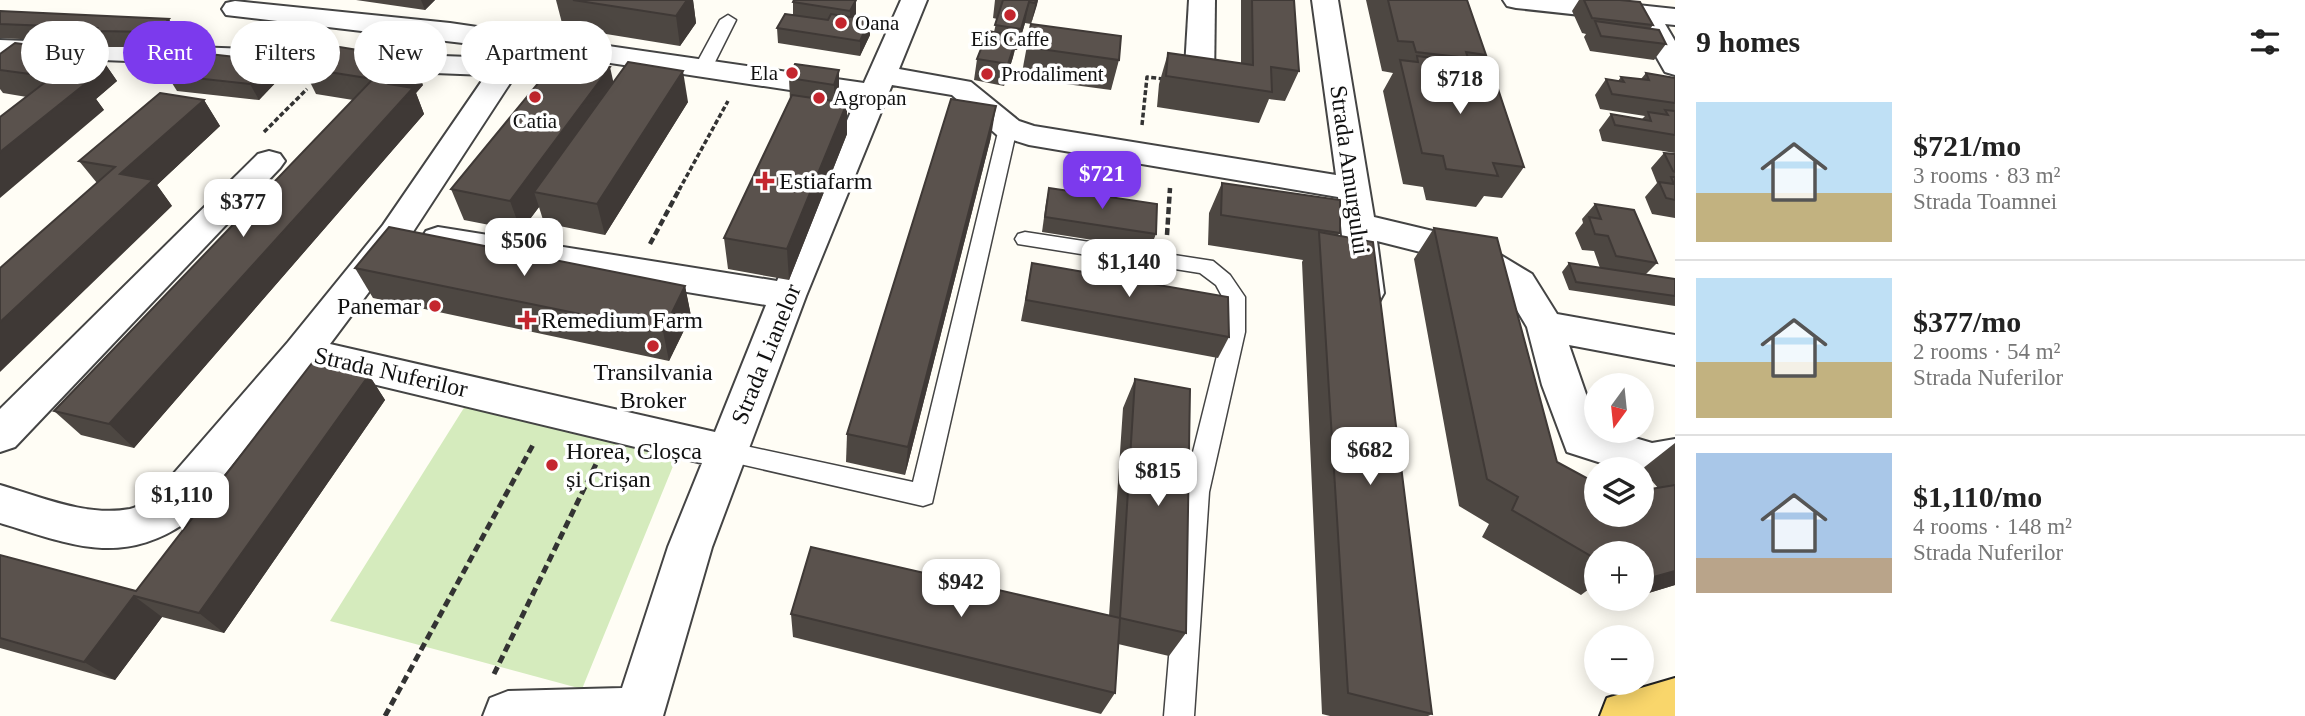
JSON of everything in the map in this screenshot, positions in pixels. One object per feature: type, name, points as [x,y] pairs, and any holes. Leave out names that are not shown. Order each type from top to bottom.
[{"type":"main road","points":[[1625,716],[1675,703]]},
{"type":"street","name":"Strada Lianelor","points":[[638,715],[690,547],[788,296],[914,0]]},
{"type":"street","points":[[1199,85],[1202,0]]},
{"type":"street","name":"Strada Amurgului","points":[[1325,0],[1356,207],[1370,333]]},
{"type":"street","points":[[1516,0],[1675,17]]},
{"type":"street","points":[[216,29],[239,4],[461,33]]},
{"type":"street","points":[[1646,14],[1675,65]]},
{"type":"street","points":[[0,48],[123,51]]},
{"type":"street","points":[[612,56],[742,75],[961,88],[1008,128],[1029,135],[1171,159],[1356,207],[1467,251],[1519,282],[1545,326],[1582,440],[1651,461],[1675,457]]},
{"type":"street","points":[[340,58],[461,65]]},
{"type":"street","name":"Strada Nuferilor","points":[[494,84],[395,233],[302,352],[727,452]]},
{"type":"street","points":[[0,435],[269,160]]},
{"type":"street","points":[[395,233],[636,269],[788,296]]},
{"type":"street","points":[[1545,326],[1675,349]]},
{"type":"street","points":[[0,503],[97,531],[116,531],[156,521],[170,509],[302,352]]},
{"type":"street","points":[[500,697],[638,715]]},
{"type":"lane","points":[[702,70],[728,20]]},
{"type":"lane","points":[[727,452],[923,495],[1008,128]]},
{"type":"lane","points":[[1025,239],[1206,266],[1223,279],[1234,297],[1234,332],[1196,492],[1180,716]]},
{"type":"path","points":[[636,269],[742,75]]},
{"type":"path","points":[[1139,153],[1147,77],[1199,85]]},
{"type":"path","points":[[269,160],[260,150],[258,138],[312,84]]},
{"type":"path","points":[[1166,260],[1171,159]]},
{"type":"path","points":[[385,716],[534,443],[547,446]]},
{"type":"path","points":[[500,697],[599,457],[586,454]]},
{"type":"green space","points":[[467,403],[680,449],[582,689],[330,621]]},
{"type":"building","points":[[573,0],[687,0],[676,16]]},
{"type":"building","points":[[856,0],[850,11],[793,2]]},
{"type":"building","points":[[1003,0],[1036,0],[1035,3],[1029,2],[1021,29],[995,25]]},
{"type":"building","points":[[1252,0],[1294,0],[1299,71],[1271,67],[1272,92],[1166,76],[1168,53],[1253,65]]},
{"type":"building","points":[[1388,0],[1467,0],[1486,55],[1466,52],[1468,58],[1416,52],[1413,42],[1398,41]]},
{"type":"building","points":[[1584,0],[1640,2],[1653,25],[1592,18]]},
{"type":"building","points":[[0,11],[169,19],[123,21],[123,31],[109,31],[109,21],[21,21],[21,25],[0,24]]},
{"type":"building","points":[[785,14],[828,20],[831,14],[870,20],[860,41],[777,28]]},
{"type":"building","points":[[1595,21],[1659,30],[1666,44],[1601,36]]},
{"type":"building","points":[[1031,24],[1121,36],[1119,60],[1026,47]]},
{"type":"building","points":[[988,31],[1017,36],[1008,64],[977,59]]},
{"type":"building","points":[[15,43],[21,44],[21,73],[0,70],[0,54]]},
{"type":"building","points":[[340,47],[354,49],[354,76],[340,74]]},
{"type":"building","points":[[216,55],[230,56],[230,82],[216,80]]},
{"type":"building","points":[[1417,56],[1463,62],[1465,68],[1492,71],[1524,167],[1493,163],[1498,176],[1446,169],[1443,156],[1422,153],[1400,60],[1418,62]]},
{"type":"building","points":[[628,62],[683,71],[597,204],[534,192]]},
{"type":"building","points":[[795,64],[839,70],[834,85],[789,78]]},
{"type":"building","points":[[1646,73],[1675,78],[1675,103],[1612,94],[1606,79],[1624,82],[1621,77],[1649,80]]},
{"type":"building","points":[[43,84],[85,84],[0,152],[0,117]]},
{"type":"building","points":[[368,84],[413,88],[109,424],[54,411]]},
{"type":"building","points":[[537,84],[597,84],[510,201],[451,189]]},
{"type":"building","points":[[160,93],[204,100],[120,174],[153,180],[0,322],[0,268],[115,167],[79,161]]},
{"type":"building","points":[[792,95],[847,103],[787,249],[724,238]]},
{"type":"building","points":[[951,99],[996,106],[908,447],[847,434]]},
{"type":"building","points":[[1665,110],[1675,111],[1675,135],[1615,125],[1611,114],[1651,121],[1648,112],[1668,115]]},
{"type":"building","points":[[1664,153],[1675,154],[1675,172],[1673,171]]},
{"type":"building","points":[[1671,177],[1675,177],[1675,200],[1666,198],[1659,182],[1674,184]]},
{"type":"building","points":[[1222,183],[1340,200],[1340,233],[1221,215]]},
{"type":"building","points":[[1049,188],[1157,204],[1156,234],[1045,217]]},
{"type":"building","points":[[1595,204],[1634,210],[1657,263],[1616,256],[1608,236],[1595,234],[1589,217],[1601,219]]},
{"type":"building","points":[[389,227],[685,286],[663,331],[355,268]]},
{"type":"building","points":[[1434,228],[1497,238],[1557,462],[1584,477],[1584,527],[1654,527],[1654,488],[1675,485],[1675,571],[1654,577],[1654,541],[1584,541],[1584,552],[1512,510],[1518,497],[1487,479]]},
{"type":"building","points":[[1319,232],[1373,242],[1432,714],[1348,693]]},
{"type":"building","points":[[1032,263],[1228,297],[1229,337],[1026,300]]},
{"type":"building","points":[[1569,263],[1675,279],[1675,296],[1576,282]]},
{"type":"building","points":[[312,363],[369,375],[199,613],[134,596],[84,662],[0,638],[0,555],[136,591]]},
{"type":"building","points":[[1135,379],[1190,389],[1186,633],[1120,618]]},
{"type":"building","points":[[811,547],[1120,618],[1115,693],[791,614]]},
{"type":"place","name":"Eis Caffe","points":[[1010,15]]},
{"type":"place","name":"Oana","points":[[841,23]]},
{"type":"place","name":"Ela","points":[[792,73]]},
{"type":"place","name":"Prodaliment","points":[[987,74]]},
{"type":"place","name":"Catia","points":[[535,97]]},
{"type":"place","name":"Agropan","points":[[819,98]]},
{"type":"place","name":"Estiafarm","points":[[765,181]]},
{"type":"place","name":"Panemar","points":[[435,306]]},
{"type":"place","name":"Remedium Farm","points":[[527,320]]},
{"type":"place","name":"Transilvania Broker","points":[[653,346]]},
{"type":"place","name":"Horea, Cloșca și Crișan","points":[[552,465]]}]
